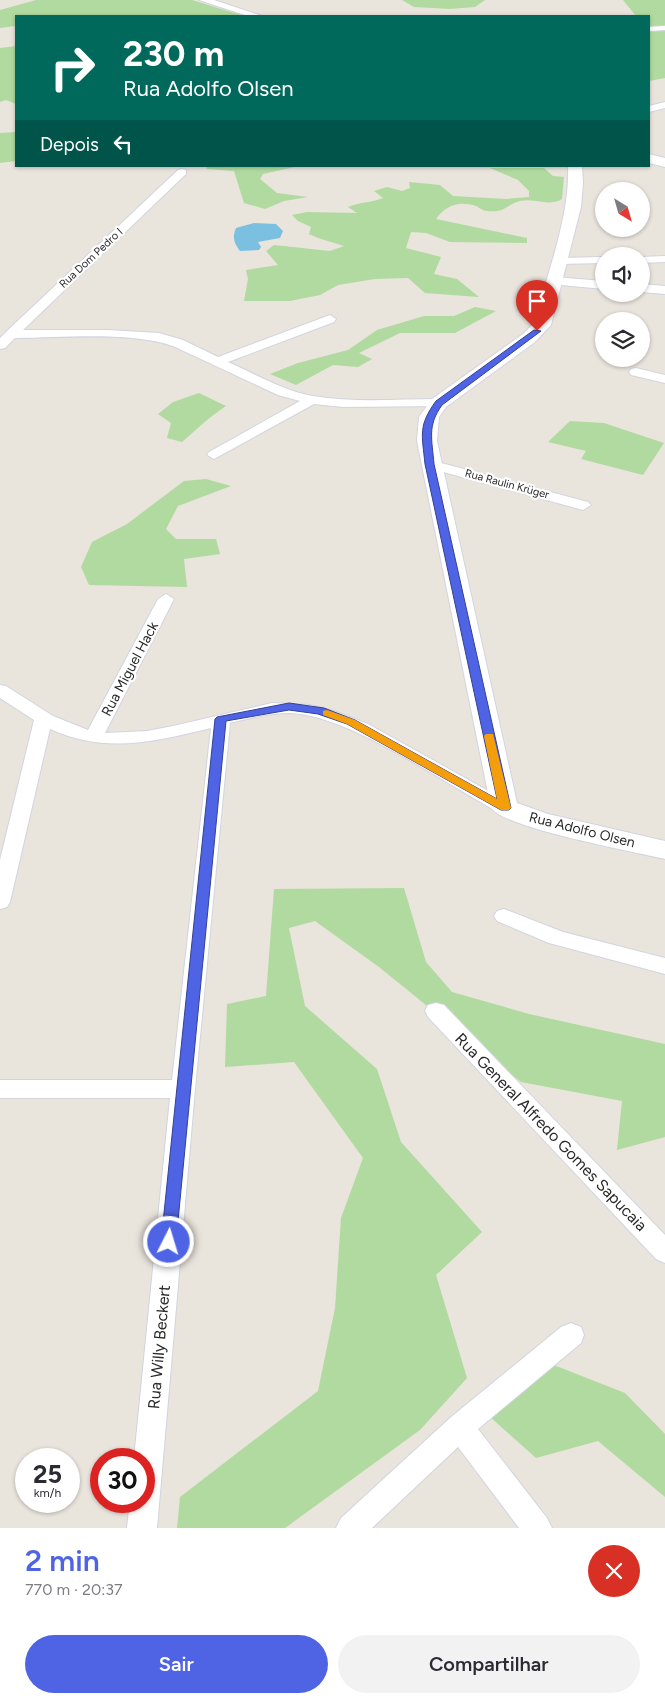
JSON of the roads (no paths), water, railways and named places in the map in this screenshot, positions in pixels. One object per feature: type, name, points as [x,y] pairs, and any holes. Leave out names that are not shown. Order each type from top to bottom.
[{"type":"main road","points":[[650,158],[665,163]]},
{"type":"main road","points":[[505,808],[430,464],[427,423],[433,410],[439,403],[537,331],[544,319],[575,195],[575,167]]},
{"type":"main road","name":"Rua Adolfo Olsen","points":[[505,808],[540,821],[665,850]]},
{"type":"street","points":[[204,0],[254,15]]},
{"type":"street","points":[[650,29],[665,28]]},
{"type":"street","points":[[650,109],[665,105]]},
{"type":"street","name":"Rua Dom Pedro I","points":[[0,344],[182,172]]},
{"type":"street","points":[[650,260],[665,259]]},
{"type":"street","points":[[557,271],[595,262]]},
{"type":"street","points":[[557,271],[595,282]]},
{"type":"street","points":[[650,289],[665,290]]},
{"type":"street","points":[[218,362],[330,319]]},
{"type":"street","points":[[11,334],[107,334],[159,337],[178,343],[283,392],[312,400],[343,403],[439,403]]},
{"type":"street","points":[[636,372],[665,379]]},
{"type":"street","points":[[214,455],[312,400]]},
{"type":"street","name":"Rua Raulin Krüger","points":[[430,464],[583,505]]},
{"type":"street","name":"Rua Miguel Hack","points":[[93,738],[166,599]]},
{"type":"street","name":"Rua Adolfo Olsen","points":[[0,690],[64,728],[93,738],[130,739],[280,707],[320,711],[351,722],[505,808]]},
{"type":"street","points":[[0,902],[44,717]]},
{"type":"street","name":"Rua Willy Beckert","points":[[142,1528],[183,1089],[221,719]]},
{"type":"street","points":[[504,916],[557,938],[665,966]]},
{"type":"street","name":"Rua General Alfredo Gomes Sapucaia","points":[[436,1011],[665,1252]]},
{"type":"street","points":[[0,1089],[183,1089]]},
{"type":"street","points":[[351,1528],[460,1427],[571,1335]]},
{"type":"street","points":[[460,1427],[537,1528]]},
{"type":"water","points":[[254,223],[276,224],[283,231],[280,238],[258,242],[261,247],[259,250],[240,251],[234,240],[236,228]]}]
